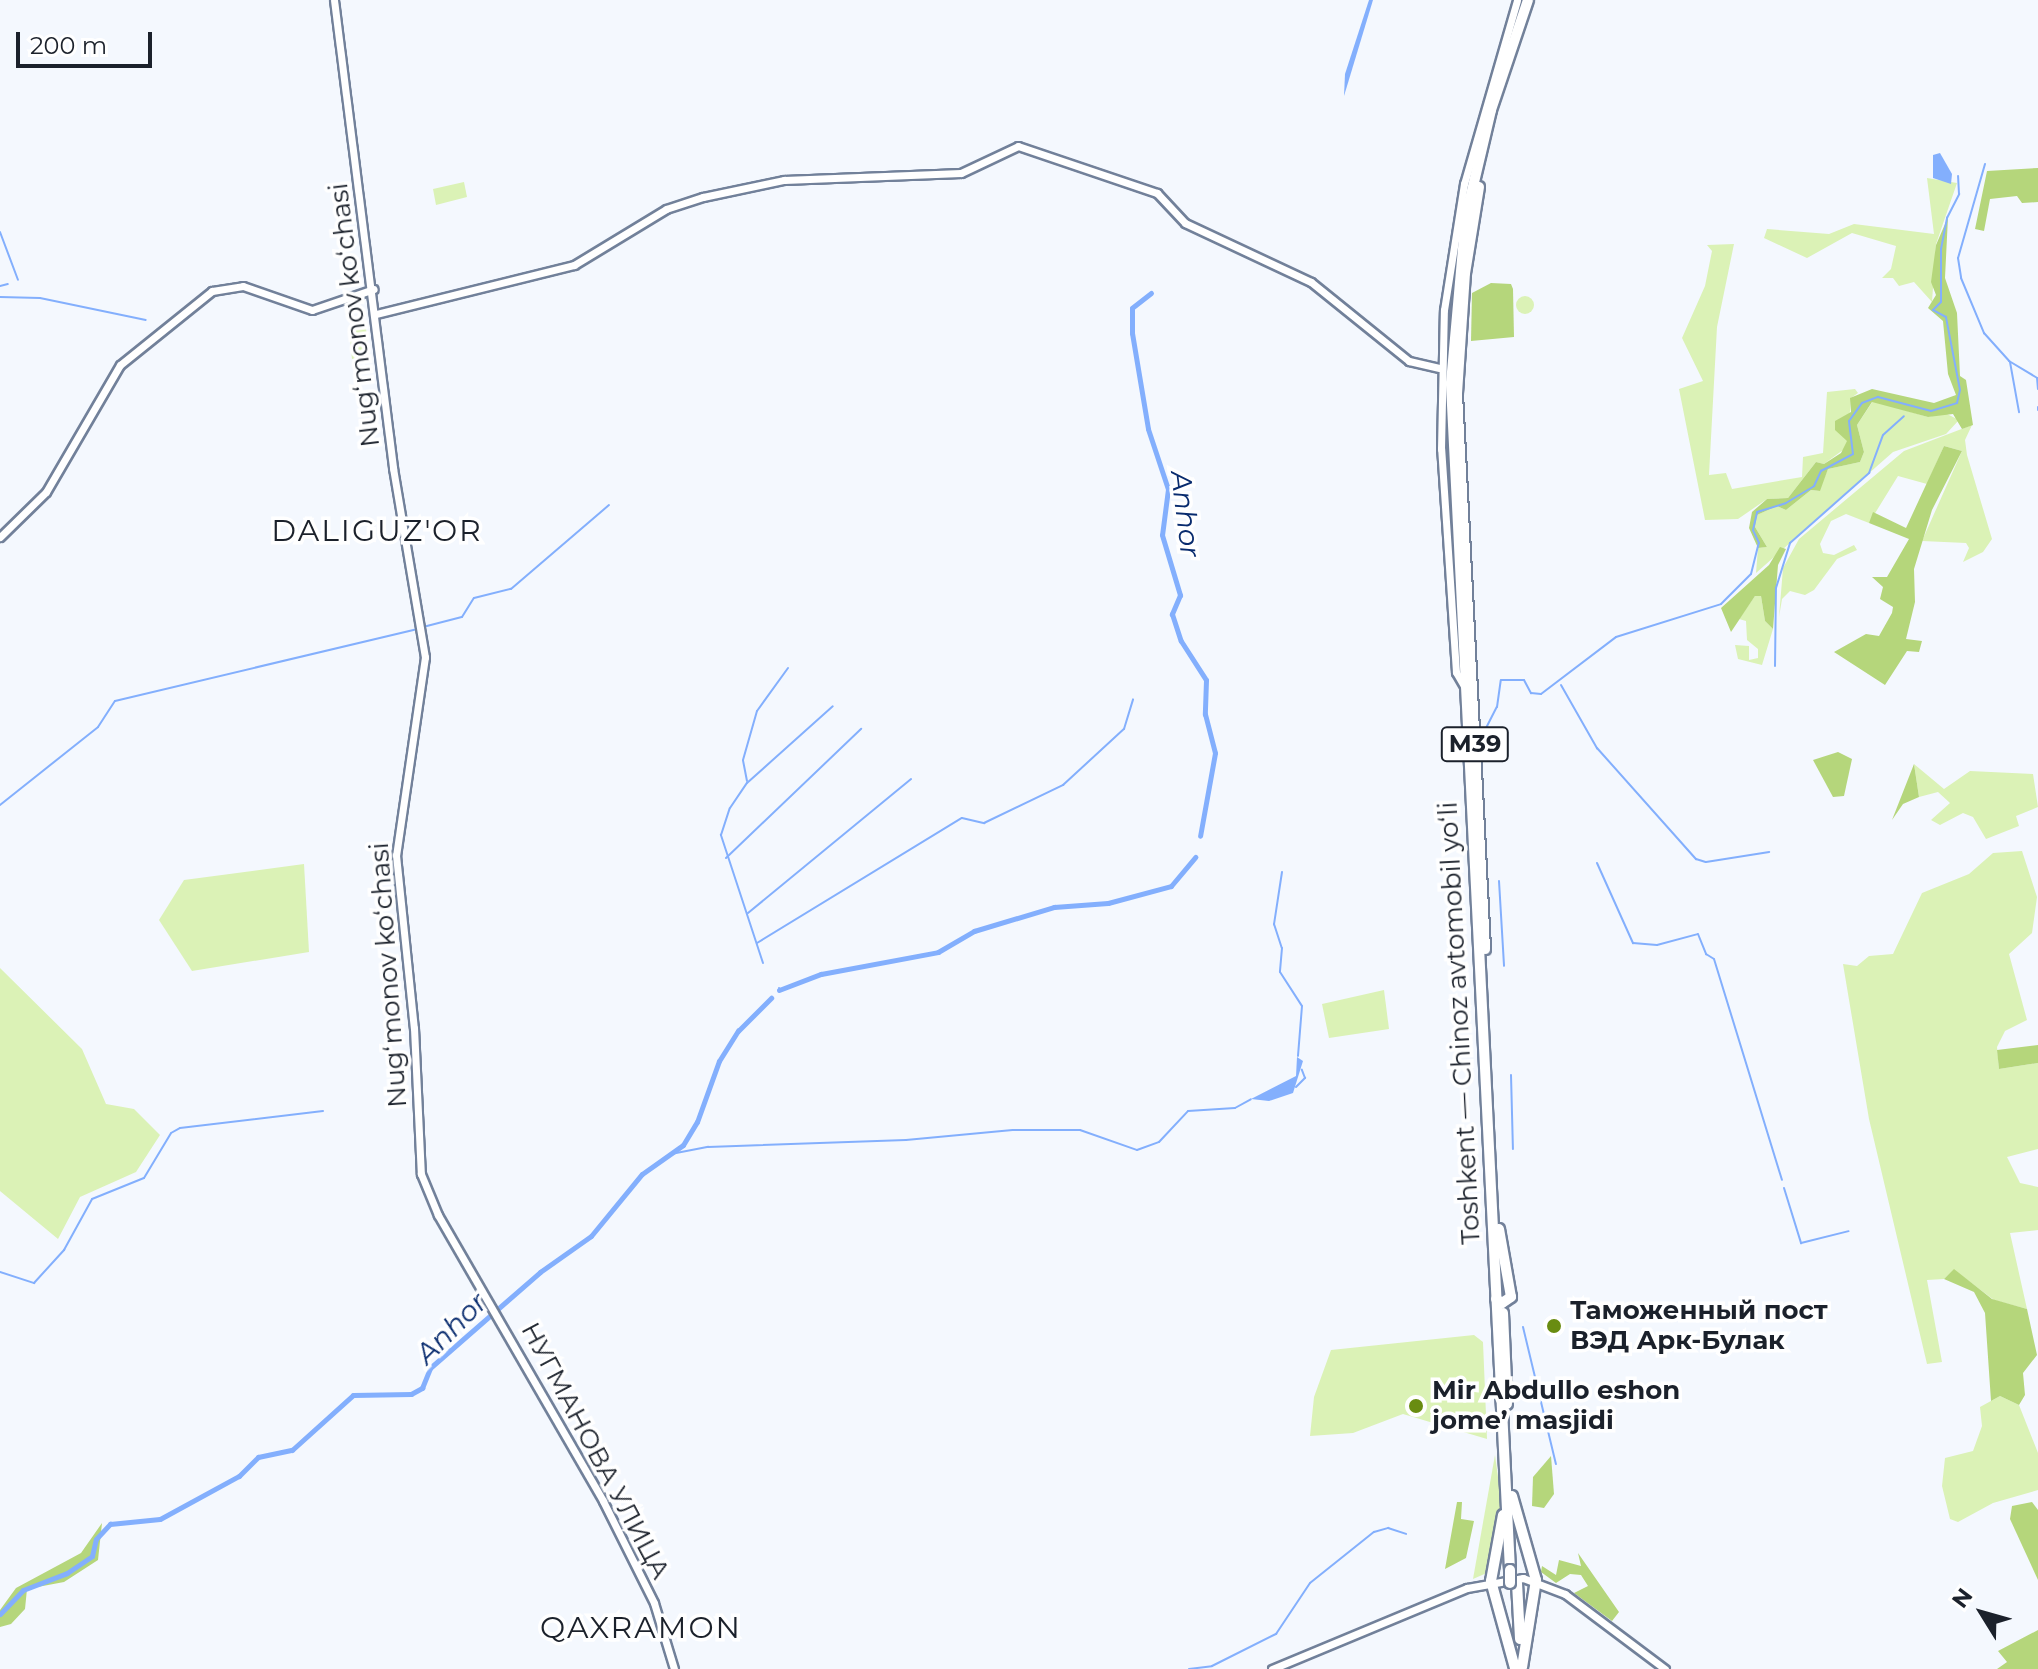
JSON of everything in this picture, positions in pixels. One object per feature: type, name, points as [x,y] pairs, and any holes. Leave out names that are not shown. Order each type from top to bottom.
[{"type":"highway","name":"Toshkent — Chinoz avtomobil yoʻli","points":[[1499,1295],[1511,1297],[1499,1229],[1458,570],[1449,484],[1451,361],[1470,200],[1491,110],[1528,0]]},
{"type":"highway","name":"Toshkent — Chinoz avtomobil yoʻli","points":[[1518,1668],[1458,570],[1457,394],[1465,273],[1487,156],[1534,0]]},
{"type":"highway","points":[[1439,368],[1451,361]]},
{"type":"highway","points":[[1509,1496],[1535,1577],[1518,1668]]},
{"type":"highway","points":[[1509,1496],[1491,1581],[1518,1668]]},
{"type":"main road","name":"Nugʻmonov koʻchasi","points":[[334,0],[374,289],[393,468],[421,628],[425,675],[396,855],[414,1028],[420,1169],[431,1203],[489,1300]]},
{"type":"main road","name":"M39","points":[[1449,484],[1439,368],[1446,286],[1464,184],[1517,0]]},
{"type":"main road","points":[[376,314],[574,265],[666,209],[703,197],[784,180],[957,173],[1018,146],[1157,193],[1185,223],[1311,282],[1409,361],[1439,368]]},
{"type":"main road","points":[[0,537],[46,492],[120,365],[212,291],[227,285],[251,287],[312,310],[374,289]]},
{"type":"main road","name":"НУГМАНОВА УЛИЦА","points":[[489,1300],[648,1591],[674,1669]]},
{"type":"main road","points":[[1272,1669],[1491,1581],[1535,1577],[1665,1669]]},
{"type":"green space","points":[[2038,168],[2038,202],[2022,203],[2017,196],[1990,199],[1984,231],[1975,229],[1987,171]]},
{"type":"green space","points":[[1927,178],[1957,183],[1936,244],[1932,302],[1914,282],[1899,286],[1893,278],[1882,278],[1891,269],[1896,246],[1852,233],[1807,258],[1764,238],[1767,229],[1829,234],[1854,224],[1934,234]]},
{"type":"green space","points":[[464,182],[467,197],[436,205],[433,189]]},
{"type":"green space","points":[[1948,217],[1945,278],[1957,313],[1960,376],[1966,380],[1973,425],[1962,429],[1953,414],[1928,417],[1872,402],[1857,425],[1864,452],[1860,462],[1828,469],[1820,491],[1811,490],[1786,510],[1777,506],[1757,515],[1755,527],[1767,547],[1758,548],[1749,528],[1752,512],[1767,499],[1788,498],[1816,462],[1824,464],[1841,453],[1847,441],[1835,430],[1835,421],[1851,412],[1850,398],[1872,389],[1934,403],[1956,395],[1948,374],[1943,321],[1928,308],[1936,295],[1931,282],[1936,245]]},
{"type":"green space","points":[[1734,244],[1717,327],[1709,475],[1726,473],[1732,489],[1802,477],[1803,457],[1823,453],[1827,392],[1855,389],[1858,393],[1851,398],[1847,447],[1824,464],[1816,462],[1788,498],[1767,499],[1738,519],[1705,520],[1679,389],[1703,381],[1682,338],[1705,286],[1712,251],[1707,245]]},
{"type":"green space","points":[[1491,283],[1511,284],[1514,337],[1471,341],[1472,293]]},
{"type":"green space","points":[[1521,296],[1529,296],[1534,305],[1532,312],[1521,314],[1516,309],[1516,301]]},
{"type":"green space","points":[[366,328],[369,357],[352,359],[349,330]]},
{"type":"green space","points":[[1873,401],[1928,417],[1945,413],[1959,420],[1946,434],[1893,452],[1756,573],[1758,548],[1767,547],[1755,527],[1757,515],[1777,506],[1786,510],[1811,490],[1819,491],[1828,469],[1860,462],[1864,452],[1857,425]]},
{"type":"green space","points":[[1972,425],[1965,440],[1967,455],[1992,539],[1983,552],[1963,562],[1969,548],[1966,543],[1922,541],[1962,451],[1944,446],[1927,484],[1898,476],[1869,523],[1846,514],[1831,521],[1820,544],[1823,553],[1834,555],[1854,545],[1857,550],[1837,559],[1814,590],[1805,595],[1790,591],[1782,599],[1779,617],[1783,568],[1799,539],[1904,451]]},
{"type":"green space","points":[[1944,446],[1962,451],[1932,510],[1914,569],[1915,602],[1906,639],[1922,641],[1919,652],[1907,651],[1885,685],[1834,652],[1866,634],[1879,636],[1892,613],[1893,607],[1880,599],[1883,587],[1872,577],[1887,577],[1909,539],[1869,523],[1873,512],[1906,528]]},
{"type":"green space","points":[[1780,547],[1786,549],[1778,565],[1773,629],[1765,621],[1761,596],[1755,596],[1731,632],[1721,608],[1769,565]]},
{"type":"green space","points":[[1755,596],[1761,596],[1765,621],[1773,629],[1762,665],[1738,659],[1735,645],[1749,646],[1749,660],[1758,658],[1758,649],[1747,640],[1746,621],[1739,619]]},
{"type":"green space","points":[[1838,752],[1852,759],[1844,796],[1833,797],[1813,760]]},
{"type":"green space","points":[[1914,764],[1944,789],[1970,771],[2033,774],[2038,807],[2016,816],[2019,826],[1986,839],[1973,817],[1963,813],[1940,825],[1931,820],[1950,803],[1938,792],[1919,797]]},
{"type":"green space","points":[[1914,764],[1919,797],[1903,804],[1892,820]]},
{"type":"green space","points":[[2022,851],[2037,897],[2032,933],[2009,954],[2027,1020],[2005,1031],[1997,1047],[1999,1069],[2038,1063],[2038,1149],[2007,1157],[2020,1183],[2038,1187],[2038,1230],[2010,1233],[2027,1309],[1994,1300],[1954,1270],[1944,1279],[1927,1280],[1942,1362],[1927,1364],[1869,1119],[1843,964],[1857,966],[1869,956],[1893,954],[1922,893],[1969,874],[1993,853]]},
{"type":"green space","points":[[304,864],[309,952],[192,971],[159,920],[184,880]]},
{"type":"green space","points":[[0,968],[82,1049],[106,1104],[134,1109],[160,1135],[136,1172],[80,1197],[58,1239],[0,1191]]},
{"type":"green space","points":[[1384,990],[1389,1029],[1329,1038],[1322,1004]]},
{"type":"green space","points":[[2038,1045],[2038,1063],[1999,1069],[1997,1050]]},
{"type":"green space","points":[[1954,1269],[1992,1299],[2027,1309],[2037,1355],[2023,1373],[2025,1395],[2019,1405],[2000,1396],[1991,1401],[1985,1313],[1974,1292],[1944,1279]]},
{"type":"green space","points":[[1474,1335],[1483,1342],[1487,1439],[1403,1414],[1353,1433],[1310,1436],[1314,1397],[1331,1350]]},
{"type":"green space","points":[[2000,1396],[2019,1405],[2038,1453],[2038,1490],[1993,1503],[1958,1522],[1950,1519],[1942,1486],[1945,1458],[1973,1451],[1982,1426],[1980,1407]]},
{"type":"green space","points":[[1495,1455],[1502,1506],[1489,1572],[1473,1579]]},
{"type":"green space","points":[[1551,1456],[1554,1494],[1544,1508],[1532,1506],[1533,1477]]},
{"type":"green space","points":[[1457,1502],[1462,1502],[1461,1519],[1474,1521],[1466,1558],[1445,1569]]},
{"type":"green space","points":[[2032,1502],[2038,1510],[2038,1580],[2010,1519],[2012,1506]]},
{"type":"green space","points":[[102,1523],[98,1560],[64,1582],[27,1589],[25,1609],[11,1624],[0,1627],[0,1610],[16,1588],[81,1553]]},
{"type":"green space","points":[[1578,1553],[1619,1612],[1612,1621],[1574,1593],[1588,1586],[1581,1575],[1570,1574],[1556,1583],[1541,1572],[1542,1566],[1556,1575],[1559,1560],[1581,1566]]},
{"type":"green space","points":[[2038,1630],[2038,1669],[1997,1669],[2007,1662],[1998,1651]]},
{"type":"water","points":[[1369,0],[1373,0],[1344,96],[1345,74]]},
{"type":"water","points":[[1940,153],[1952,174],[1951,184],[1933,178],[1933,155]]},
{"type":"water","points":[[1297,1057],[1303,1061],[1293,1093],[1269,1101],[1251,1099],[1296,1076]]},
{"type":"waterway","points":[[1985,164],[1958,258],[1961,278],[1984,333],[2009,361],[2037,378],[2038,389]]},
{"type":"waterway","points":[[1484,732],[1497,707],[1501,680],[1524,680],[1531,693],[1541,694],[1616,637],[1721,604],[1751,574],[1759,543],[1753,530],[1757,512],[1786,503],[1814,486],[1821,471],[1853,454],[1849,421],[1862,403],[1878,397],[1931,411],[1957,403],[1960,390],[1946,317],[1933,310],[1941,302],[1941,249],[1947,218],[1959,194],[1958,176]]},
{"type":"waterway","points":[[0,232],[18,280]]},
{"type":"waterway","points":[[0,286],[8,284]]},
{"type":"waterway","name":"Anhor","points":[[1151,293],[1132,308],[1132,333],[1148,429],[1168,489],[1162,535],[1180,595],[1172,614],[1181,641],[1206,680],[1205,714],[1215,753],[1200,836]]},
{"type":"waterway","points":[[0,297],[40,298],[146,320]]},
{"type":"waterway","points":[[2010,362],[2019,412]]},
{"type":"waterway","points":[[1775,666],[1776,588],[1790,543],[1869,473],[1883,435],[1904,416]]},
{"type":"waterway","points":[[423,627],[462,617],[474,598],[511,589],[609,505]]},
{"type":"waterway","points":[[0,805],[98,727],[115,701],[417,629]]},
{"type":"waterway","points":[[747,781],[743,760],[757,711],[788,668]]},
{"type":"waterway","points":[[1561,685],[1597,748],[1696,859],[1706,862],[1769,852]]},
{"type":"waterway","points":[[757,943],[962,818],[984,823],[1063,785],[1124,729],[1133,699]]},
{"type":"waterway","points":[[763,963],[721,835],[730,808],[747,783],[833,706]]},
{"type":"waterway","points":[[726,858],[861,729]]},
{"type":"waterway","points":[[748,913],[911,779]]},
{"type":"waterway","name":"Anhor","points":[[779,990],[821,974],[938,952],[974,931],[1054,907],[1108,903],[1171,886],[1195,857]]},
{"type":"waterway","points":[[1597,863],[1633,943],[1657,945],[1698,934],[1706,954],[1714,959],[1782,1180]]},
{"type":"waterway","points":[[1282,872],[1274,924],[1282,948],[1280,972],[1302,1006],[1298,1056]]},
{"type":"waterway","points":[[1499,881],[1504,966]]},
{"type":"waterway","name":"Anhor","points":[[0,1614],[23,1590],[67,1573],[92,1556],[96,1539],[110,1524],[160,1519],[239,1476],[258,1457],[292,1450],[353,1395],[411,1394],[422,1388],[430,1368],[540,1272],[591,1236],[642,1174],[683,1145],[697,1122],[719,1061],[738,1031],[771,998]]},
{"type":"waterway","points":[[1296,1087],[1305,1078],[1302,1070]]},
{"type":"waterway","points":[[1511,1075],[1513,1149]]},
{"type":"waterway","points":[[671,1154],[708,1147],[906,1140],[1013,1130],[1080,1130],[1137,1150],[1159,1142],[1188,1111],[1235,1108],[1251,1099]]},
{"type":"waterway","points":[[0,1272],[34,1283],[64,1250],[92,1199],[144,1178],[171,1133],[180,1128],[323,1111]]},
{"type":"waterway","points":[[1784,1188],[1801,1243],[1849,1231]]},
{"type":"waterway","points":[[1523,1327],[1556,1464]]},
{"type":"waterway","points":[[1189,1669],[1212,1666],[1276,1634],[1310,1583],[1374,1532],[1388,1528],[1406,1534]]},
{"type":"place","name":"Таможенный пост ВЭД Арк-Булак","points":[[1554,1326]]},
{"type":"place","name":"Mir Abdullo eshon jome’ masjidi","points":[[1416,1406]]},
{"type":"district","name":"DALIGUZ'OR","points":[[377,531]]},
{"type":"district","name":"QAXRAMON","points":[[641,1628]]}]
